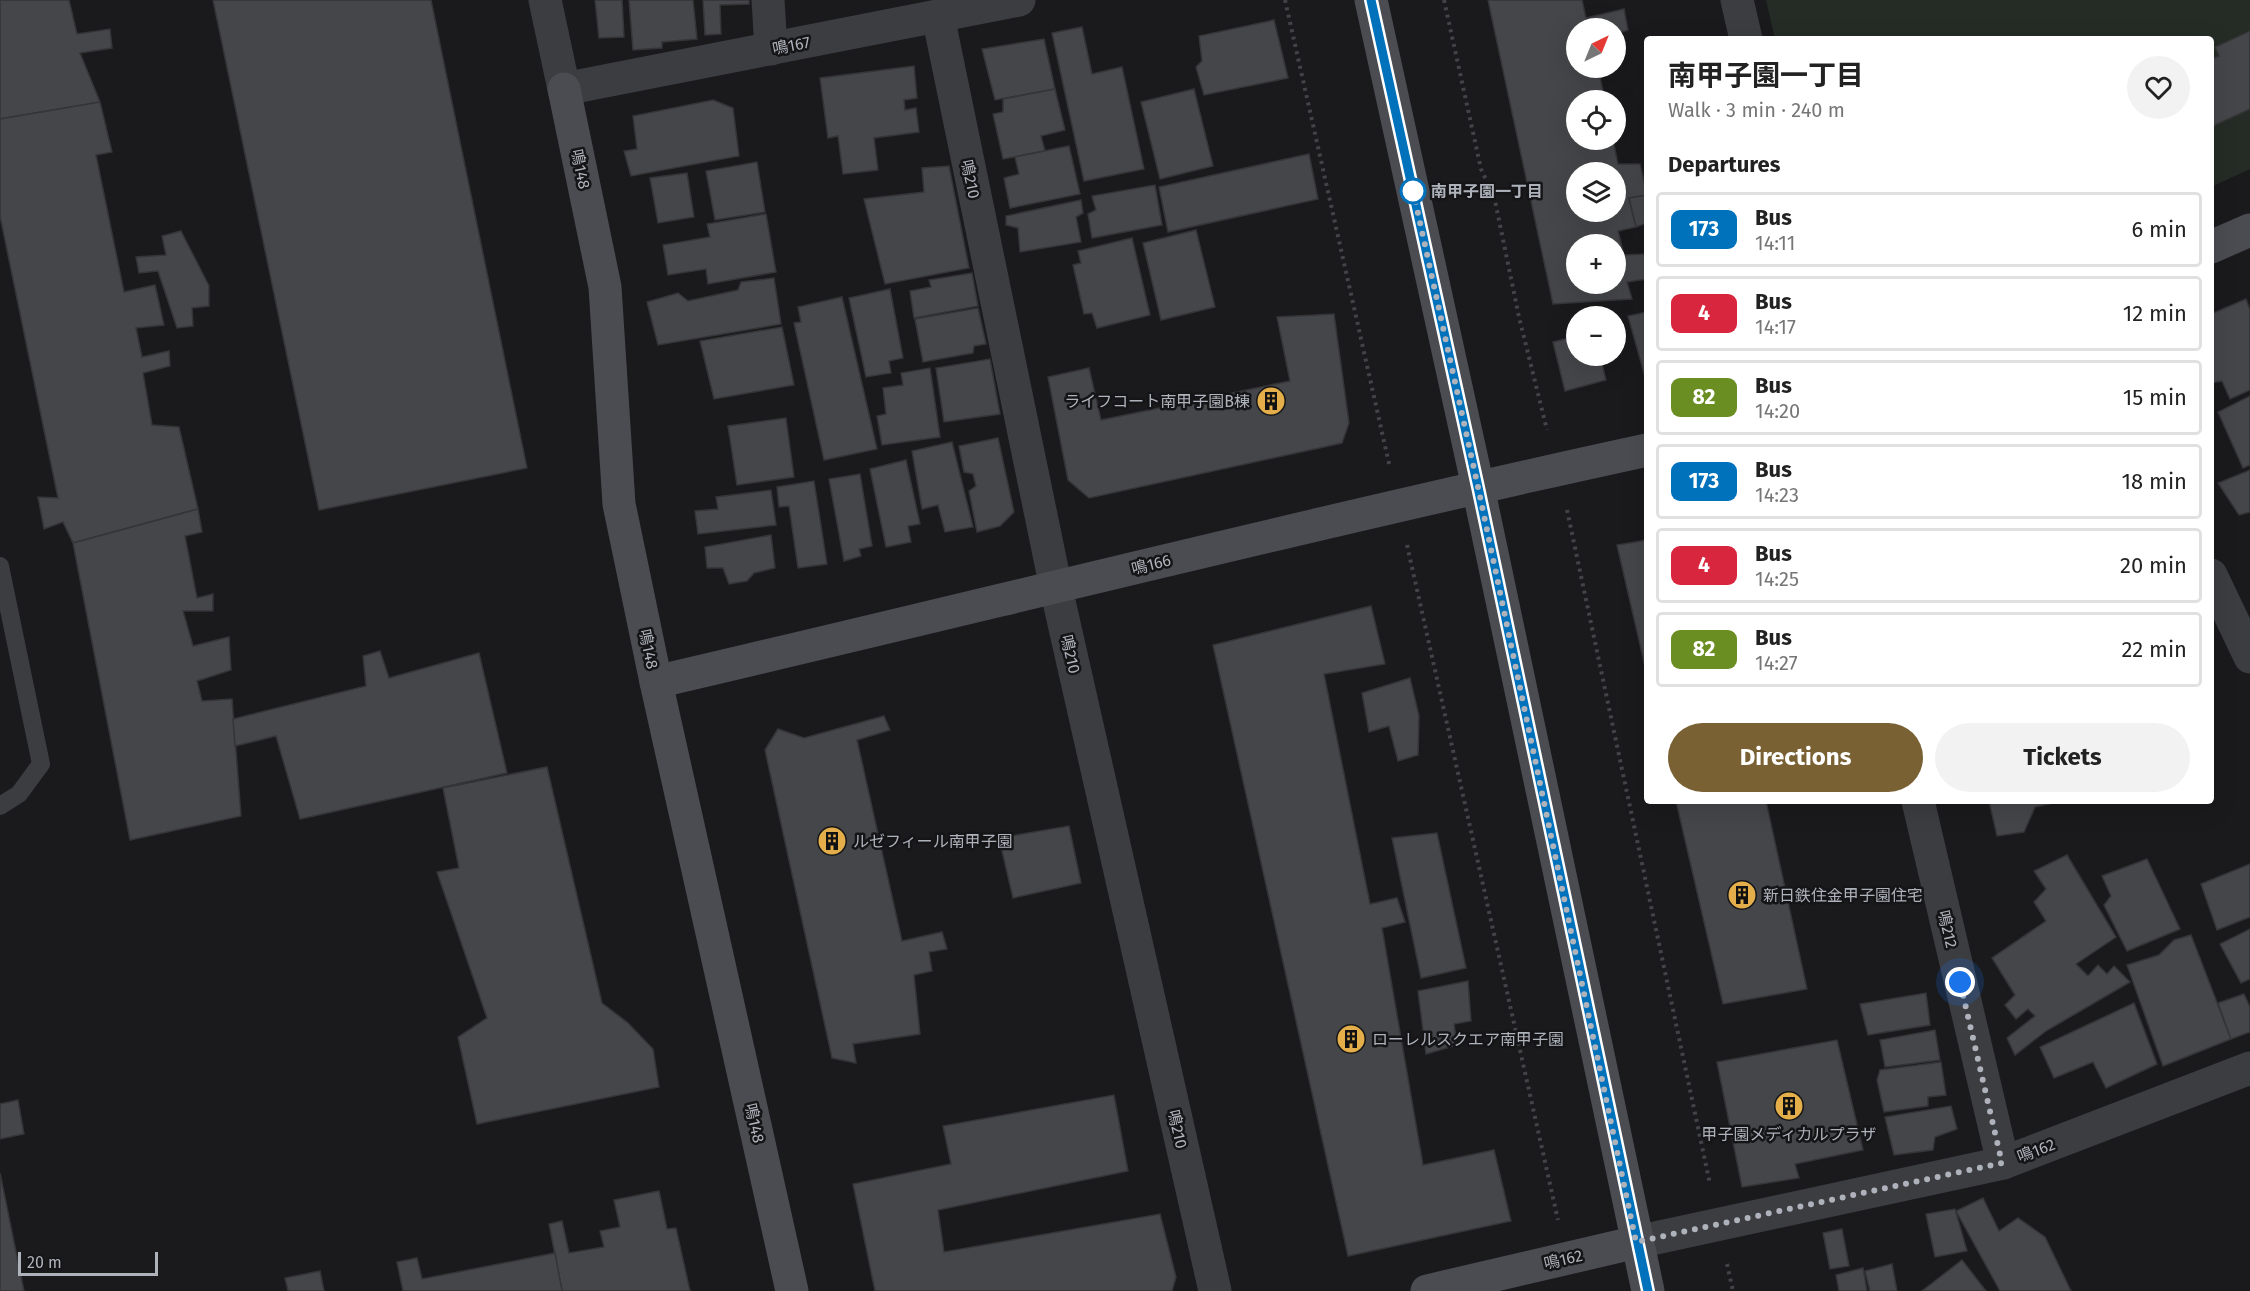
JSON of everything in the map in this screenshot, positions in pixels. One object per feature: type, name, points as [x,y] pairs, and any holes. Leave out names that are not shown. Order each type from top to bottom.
[{"type":"street","name":"鳴148","points":[[544,0],[605,287],[620,504],[656,682],[792,1291]]},
{"type":"street","points":[[768,0],[771,49]]},
{"type":"street","name":"鳴167","points":[[564,89],[1019,0]]},
{"type":"street","points":[[1371,0],[1478,487],[1648,1291]]},
{"type":"street","points":[[1737,0],[1745,36]]},
{"type":"street","name":"鳴210","points":[[938,16],[1056,588],[1215,1291]]},
{"type":"street","points":[[2214,246],[2250,230]]},
{"type":"street","name":"鳴166","points":[[656,682],[1056,588],[1216,547],[1644,451]]},
{"type":"street","points":[[2214,581],[2250,657]]},
{"type":"street","name":"鳴212","points":[[1919,804],[2002,1163]]},
{"type":"street","name":"鳴162","points":[[1427,1291],[1636,1242],[2002,1163],[2250,1068]]},
{"type":"lane","points":[[0,566],[41,764],[19,794],[0,806]]},
{"type":"path","points":[[1285,0],[1566,1258]]},
{"type":"path","points":[[1444,0],[1481,169],[1494,196],[1519,317],[1580,567],[1733,1291]]},
{"type":"shaded area","points":[[1766,0],[2250,0],[2250,169],[2214,186],[2214,36],[1774,36]]},
{"type":"building","points":[[0,0],[69,0],[77,34],[110,29],[112,48],[80,53],[100,102],[0,119]]},
{"type":"building","points":[[213,0],[431,0],[527,468],[319,510]]},
{"type":"building","points":[[595,0],[622,0],[624,37],[599,38]]},
{"type":"building","points":[[629,0],[693,0],[697,39],[662,42],[662,48],[633,50]]},
{"type":"building","points":[[703,0],[749,0],[749,4],[720,5],[721,34],[705,35]]},
{"type":"building","points":[[1488,0],[1582,0],[1586,18],[1566,18],[1566,78],[1600,78],[1603,90],[1566,90],[1566,150],[1615,150],[1618,162],[1566,162],[1566,222],[1626,222],[1626,164],[1640,164],[1644,196],[1629,198],[1636,227],[1618,231],[1619,234],[1566,234],[1566,294],[1626,294],[1626,255],[1644,254],[1644,279],[1627,282],[1632,299],[1553,304]]},
{"type":"building","points":[[1624,9],[1626,18],[1586,18]]},
{"type":"building","points":[[1274,20],[1288,78],[1204,95],[1196,67],[1202,61],[1199,36]]},
{"type":"building","points":[[1082,27],[1092,74],[1122,67],[1144,169],[1084,181],[1052,33]]},
{"type":"building","points":[[2250,31],[2250,109],[2214,126],[2214,58],[2219,56],[2215,47]]},
{"type":"building","points":[[1044,39],[1055,89],[995,100],[982,49]]},
{"type":"building","points":[[914,66],[917,98],[904,100],[905,110],[916,108],[919,132],[874,138],[878,170],[843,174],[838,136],[828,138],[820,78]]},
{"type":"building","points":[[1055,89],[1065,130],[1041,136],[1045,151],[1003,159],[993,114],[1003,112],[1003,99]]},
{"type":"building","points":[[1194,89],[1213,166],[1160,179],[1141,102]]},
{"type":"building","points":[[713,100],[733,108],[739,156],[631,176],[624,151],[637,149],[633,116]]},
{"type":"building","points":[[100,102],[112,152],[96,155],[124,292],[155,285],[164,325],[136,328],[142,357],[169,351],[170,366],[143,373],[152,425],[179,427],[198,509],[73,543],[63,522],[44,529],[38,497],[58,498],[0,216],[0,119]]},
{"type":"building","points":[[1069,146],[1080,194],[1010,208],[1004,178],[1019,174],[1015,157]]},
{"type":"building","points":[[1309,154],[1318,199],[1168,232],[1159,187]]},
{"type":"building","points":[[757,162],[765,212],[715,220],[706,171]]},
{"type":"building","points":[[949,166],[969,268],[885,284],[864,199],[924,192],[922,168]]},
{"type":"building","points":[[687,173],[694,217],[658,223],[650,178]]},
{"type":"building","points":[[1155,185],[1162,225],[1092,238],[1088,214],[1096,210],[1092,196]]},
{"type":"building","points":[[1644,196],[1644,224],[1636,227],[1629,198]]},
{"type":"building","points":[[1081,200],[1083,213],[1076,217],[1081,242],[1020,252],[1018,228],[1006,225],[1006,216]]},
{"type":"building","points":[[766,214],[776,272],[708,284],[706,269],[668,275],[663,245],[710,237],[707,224]]},
{"type":"building","points":[[1196,230],[1215,307],[1161,320],[1143,243]]},
{"type":"building","points":[[181,231],[209,286],[209,306],[192,308],[193,326],[177,328],[158,271],[139,273],[136,257],[166,255],[162,236]]},
{"type":"building","points":[[1132,238],[1150,315],[1097,328],[1092,313],[1084,314],[1073,265],[1081,263],[1078,251]]},
{"type":"building","points":[[972,273],[978,306],[914,318],[910,291],[931,287],[929,280]]},
{"type":"building","points":[[774,278],[781,324],[658,345],[647,302],[678,293],[688,301],[738,290],[741,282]]},
{"type":"building","points":[[890,289],[903,358],[889,361],[891,373],[866,377],[849,298]]},
{"type":"building","points":[[842,297],[877,449],[824,460],[794,323],[801,322],[798,307]]},
{"type":"building","points":[[2246,299],[2250,310],[2250,390],[2230,399],[2222,381],[2214,382],[2214,313]]},
{"type":"building","points":[[978,308],[986,344],[974,346],[973,353],[923,362],[915,319]]},
{"type":"building","points":[[1644,313],[1644,373],[1628,316]]},
{"type":"building","name":"ライフコート南甲子園B棟","points":[[1334,314],[1349,423],[1342,443],[1089,498],[1068,480],[1048,377],[1089,368],[1101,420],[1290,381],[1277,317]]},
{"type":"building","points":[[782,327],[794,385],[714,399],[700,341]]},
{"type":"building","points":[[1566,339],[1566,366],[1602,366],[1606,380],[1565,391],[1553,342]]},
{"type":"building","points":[[990,359],[1000,414],[944,422],[936,368]]},
{"type":"building","points":[[930,368],[940,437],[882,445],[877,416],[886,414],[883,388],[903,385],[901,373]]},
{"type":"building","points":[[2250,396],[2250,465],[2243,468],[2218,412]]},
{"type":"building","points":[[786,418],[794,477],[737,485],[728,426]]},
{"type":"building","points":[[998,438],[1014,512],[1000,526],[977,532],[969,491],[976,486],[973,474],[964,472],[959,446]]},
{"type":"building","points":[[952,442],[973,527],[945,532],[938,505],[922,509],[912,451]]},
{"type":"building","points":[[906,460],[920,524],[908,526],[911,542],[886,547],[870,469]]},
{"type":"building","points":[[2250,470],[2250,512],[2239,515],[2218,483]]},
{"type":"building","points":[[860,474],[872,546],[859,549],[861,556],[844,561],[829,479]]},
{"type":"building","points":[[814,481],[827,564],[798,568],[789,506],[779,507],[777,487]]},
{"type":"building","points":[[771,490],[776,525],[698,534],[695,511],[718,509],[716,497]]},
{"type":"building","points":[[198,509],[202,532],[185,536],[197,598],[213,594],[213,611],[183,611],[193,646],[229,637],[231,670],[197,681],[202,701],[232,699],[241,816],[130,840],[73,543]]},
{"type":"building","points":[[771,535],[775,568],[754,573],[747,581],[729,584],[723,568],[707,568],[705,547]]},
{"type":"building","points":[[1644,540],[1644,662],[1617,545]]},
{"type":"building","name":"ローレルスクエア南甲子園","points":[[1371,606],[1385,664],[1324,674],[1370,904],[1397,898],[1405,922],[1382,928],[1423,1165],[1494,1150],[1511,1221],[1348,1256],[1213,645]]},
{"type":"building","points":[[380,651],[389,678],[479,653],[507,773],[300,819],[276,736],[235,746],[233,719],[366,686],[363,656]]},
{"type":"building","points":[[1410,678],[1419,716],[1418,755],[1398,761],[1389,726],[1369,732],[1362,693]]},
{"type":"building","name":"ルゼフィール南甲子園","points":[[884,716],[890,730],[857,740],[902,941],[942,932],[947,949],[929,952],[932,971],[914,975],[920,1034],[853,1044],[856,1063],[832,1058],[765,750],[778,729],[804,738]]},
{"type":"building","points":[[547,767],[602,1003],[628,1023],[653,1049],[659,1087],[477,1124],[458,1037],[487,1018],[437,872],[459,868],[443,788]]},
{"type":"building","name":"新日鉄住金甲子園住宅","points":[[1677,804],[1767,804],[1807,989],[1723,1004]]},
{"type":"building","points":[[1990,804],[2048,804],[2035,807],[2024,832],[1997,836]]},
{"type":"building","points":[[1069,826],[1081,883],[1013,898],[999,838]]},
{"type":"building","points":[[1437,833],[1466,968],[1421,978],[1392,838]]},
{"type":"building","points":[[2067,855],[2116,937],[2076,964],[2088,976],[2098,965],[2107,974],[2114,966],[2130,982],[2046,1031],[2015,1055],[2007,1038],[2035,1016],[2028,1009],[2016,1019],[2005,1005],[2015,995],[1992,958],[2046,921],[2034,902],[2046,889],[2034,871]]},
{"type":"building","points":[[2147,859],[2180,929],[2127,951],[2104,905],[2111,896],[2102,876]]},
{"type":"building","points":[[2250,864],[2250,917],[2217,930],[2201,884]]},
{"type":"building","points":[[2250,929],[2250,979],[2241,983],[2220,944]]},
{"type":"building","points":[[2191,935],[2231,1039],[2163,1066],[2127,965],[2159,955],[2174,940]]},
{"type":"building","points":[[1468,981],[1471,1021],[1454,1024],[1457,1045],[1426,1054],[1418,991]]},
{"type":"building","points":[[1926,993],[1930,1025],[1868,1035],[1860,1004]]},
{"type":"building","points":[[2244,994],[2250,1007],[2250,1032],[2231,1039],[2218,1003]]},
{"type":"building","points":[[2134,1003],[2157,1064],[2106,1088],[2093,1062],[2054,1078],[2040,1047]]},
{"type":"building","points":[[1935,1030],[1940,1060],[1885,1067],[1880,1040]]},
{"type":"building","name":"甲子園メディカルプラザ","points":[[1837,1040],[1863,1150],[1795,1164],[1799,1178],[1742,1187],[1717,1062]]},
{"type":"building","points":[[1941,1062],[1946,1095],[1928,1097],[1928,1106],[1884,1112],[1877,1080],[1880,1070]]},
{"type":"building","points":[[1114,1095],[1128,1171],[938,1210],[944,1252],[1160,1214],[1176,1277],[1172,1291],[875,1291],[853,1184],[951,1164],[943,1126]]},
{"type":"building","points":[[18,1100],[24,1134],[0,1139],[0,1104]]},
{"type":"building","points":[[1951,1106],[1957,1129],[1935,1137],[1933,1150],[1894,1155],[1885,1117]]},
{"type":"building","points":[[0,1173],[24,1291],[0,1291]]},
{"type":"building","points":[[659,1191],[667,1229],[676,1228],[690,1291],[562,1291],[549,1224],[562,1221],[569,1253],[604,1247],[600,1231],[620,1227],[614,1200]]},
{"type":"building","points":[[1983,1198],[1999,1231],[2018,1218],[2045,1237],[2071,1291],[2000,1291],[1956,1211]]},
{"type":"building","points":[[1955,1209],[1967,1251],[1935,1257],[1926,1214]]},
{"type":"building","points":[[1842,1229],[1849,1266],[1830,1269],[1823,1233]]},
{"type":"building","points":[[555,1253],[562,1291],[403,1291],[397,1262],[417,1258],[422,1279]]},
{"type":"building","points":[[1962,1260],[1986,1291],[1922,1291]]},
{"type":"building","points":[[1892,1264],[1897,1291],[1870,1291],[1865,1271]]},
{"type":"building","points":[[1863,1268],[1867,1291],[1839,1291],[1836,1275]]},
{"type":"building","points":[[320,1271],[324,1291],[288,1291],[285,1278]]},
{"type":"bus line","name":"173","points":[[1371,0],[1478,487],[1648,1291]]},
{"type":"place","name":"南甲子園一丁目","points":[[1413,191]]},
{"type":"place","name":"ライフコート南甲子園B棟","points":[[1271,401]]},
{"type":"place","name":"ルゼフィール南甲子園","points":[[832,841]]},
{"type":"place","name":"新日鉄住金甲子園住宅","points":[[1742,895]]},
{"type":"place","name":"ローレルスクエア南甲子園","points":[[1351,1039]]},
{"type":"place","name":"甲子園メディカルプラザ","points":[[1789,1106]]},
{"type":"route","points":[[1413,191],[1412,186],[1478,487],[1636,1242],[2002,1163],[1960,982]]}]
